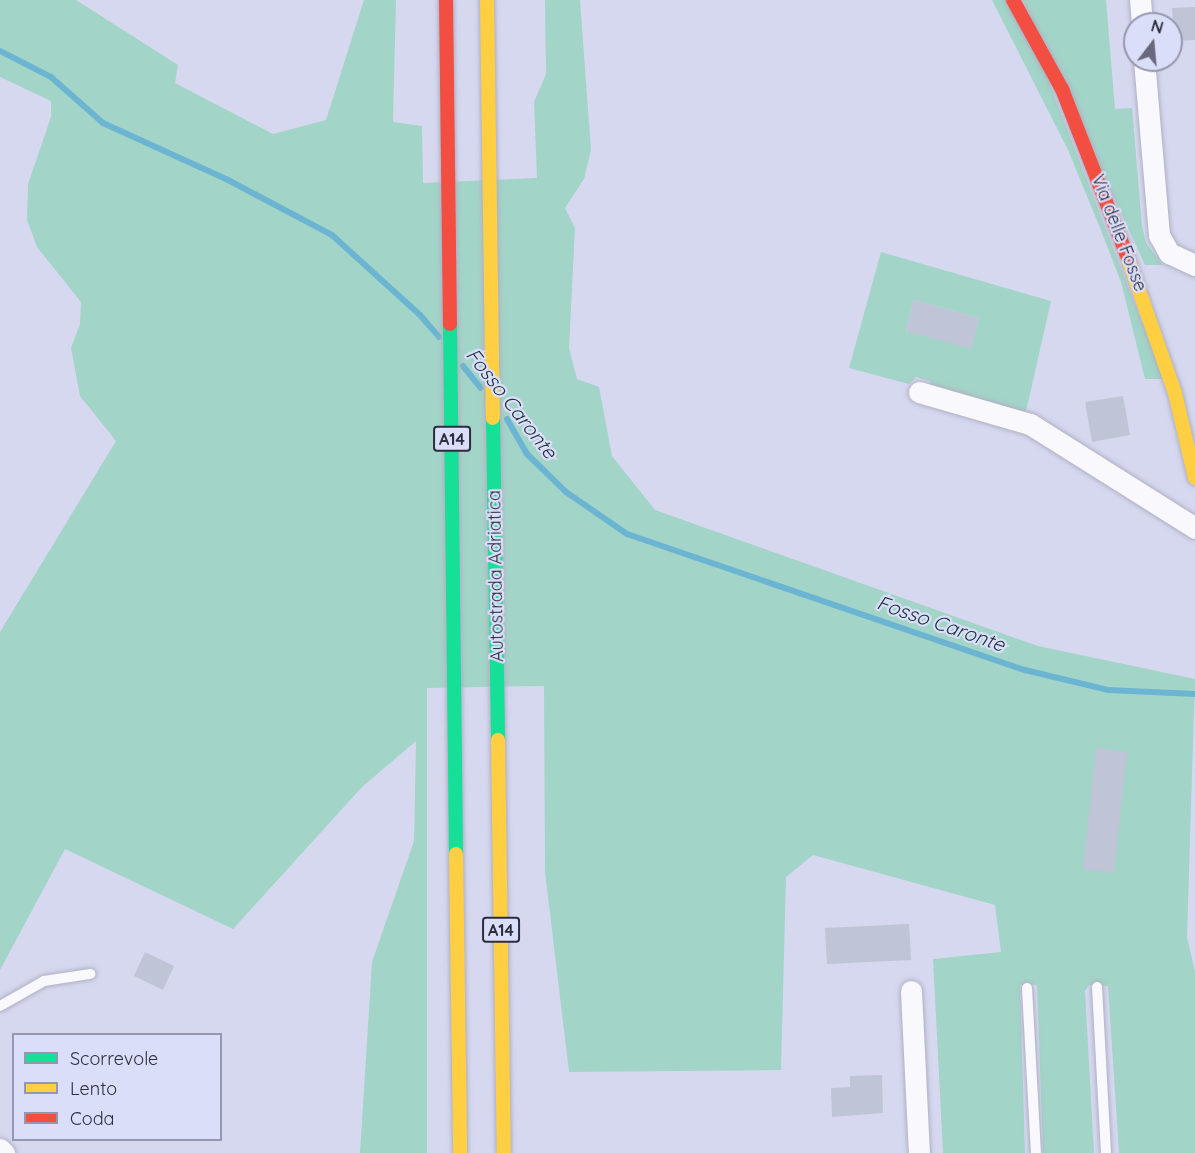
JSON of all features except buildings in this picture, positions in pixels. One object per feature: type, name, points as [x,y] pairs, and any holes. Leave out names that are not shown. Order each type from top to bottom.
[{"type":"main road","name":"A14","points":[[446,0],[460,1153]]},
{"type":"main road","name":"Autostrada Adriatica","points":[[487,0],[504,1153]]},
{"type":"main road","name":"Via delle Fosse","points":[[1013,0],[1062,88],[1109,205],[1175,393],[1195,478]]},
{"type":"street","points":[[1145,72],[1159,235],[1169,254],[1195,265]]},
{"type":"street","points":[[919,392],[1030,424],[1195,528]]},
{"type":"street","points":[[911,991],[919,1153]]},
{"type":"street","points":[[0,1149],[4,1153]]},
{"type":"lane","points":[[0,1006],[44,981],[90,974]]},
{"type":"lane","points":[[1097,987],[1106,1153]]},
{"type":"lane","points":[[1027,988],[1036,1153]]},
{"type":"green space","points":[[0,0],[76,0],[178,65],[175,83],[273,134],[326,120],[364,0],[396,0],[393,122],[422,126],[423,183],[537,178],[534,102],[546,74],[545,0],[580,0],[591,150],[584,179],[565,208],[575,228],[569,348],[577,379],[599,387],[612,456],[655,510],[1038,646],[1195,679],[1187,937],[1195,972],[1195,1153],[1119,1153],[1108,986],[1089,985],[1085,991],[1094,1153],[1043,1153],[1037,985],[1020,985],[1025,1153],[943,1153],[933,959],[1001,952],[995,905],[813,855],[786,877],[781,1070],[569,1072],[545,872],[544,686],[427,688],[427,1153],[360,1153],[372,962],[414,841],[416,741],[362,787],[233,929],[65,849],[0,970],[0,632],[116,441],[80,396],[71,348],[80,324],[81,302],[37,247],[27,220],[28,184],[51,117],[51,101],[0,77]]},
{"type":"green space","points":[[992,0],[1006,0],[1036,49],[1164,379],[1145,379],[1121,282],[1100,228],[1068,150]]},
{"type":"green space","points":[[1023,0],[1106,0],[1115,109],[1132,108],[1142,226],[1146,243],[1163,265],[1145,265]]},
{"type":"green space","points":[[881,252],[1051,301],[1025,416],[932,390],[930,381],[916,377],[909,384],[849,368]],"holes":[[[914,300],[979,318],[971,348],[906,331]]]},
{"type":"waterway","name":"Fosso Caronte","points":[[0,51],[51,77],[103,123],[228,180],[332,235],[420,315],[439,337]]},
{"type":"waterway","name":"Fosso Caronte","points":[[463,366],[481,388]]},
{"type":"waterway","name":"Fosso Caronte","points":[[507,419],[527,454],[566,492],[627,534],[1025,670],[1108,690],[1195,694]]},
{"type":"traffic: fast","points":[[450,324],[456,854]]},
{"type":"traffic: fast","points":[[493,418],[498,740]]},
{"type":"traffic: slow","points":[[487,0],[493,418]]},
{"type":"traffic: slow","points":[[1127,256],[1175,393],[1195,478]]},
{"type":"traffic: slow","points":[[498,740],[504,1153]]},
{"type":"traffic: slow","points":[[456,854],[460,1153]]},
{"type":"traffic: jam","points":[[446,0],[450,324]]},
{"type":"traffic: jam","points":[[1013,0],[1062,89],[1127,256]]}]
